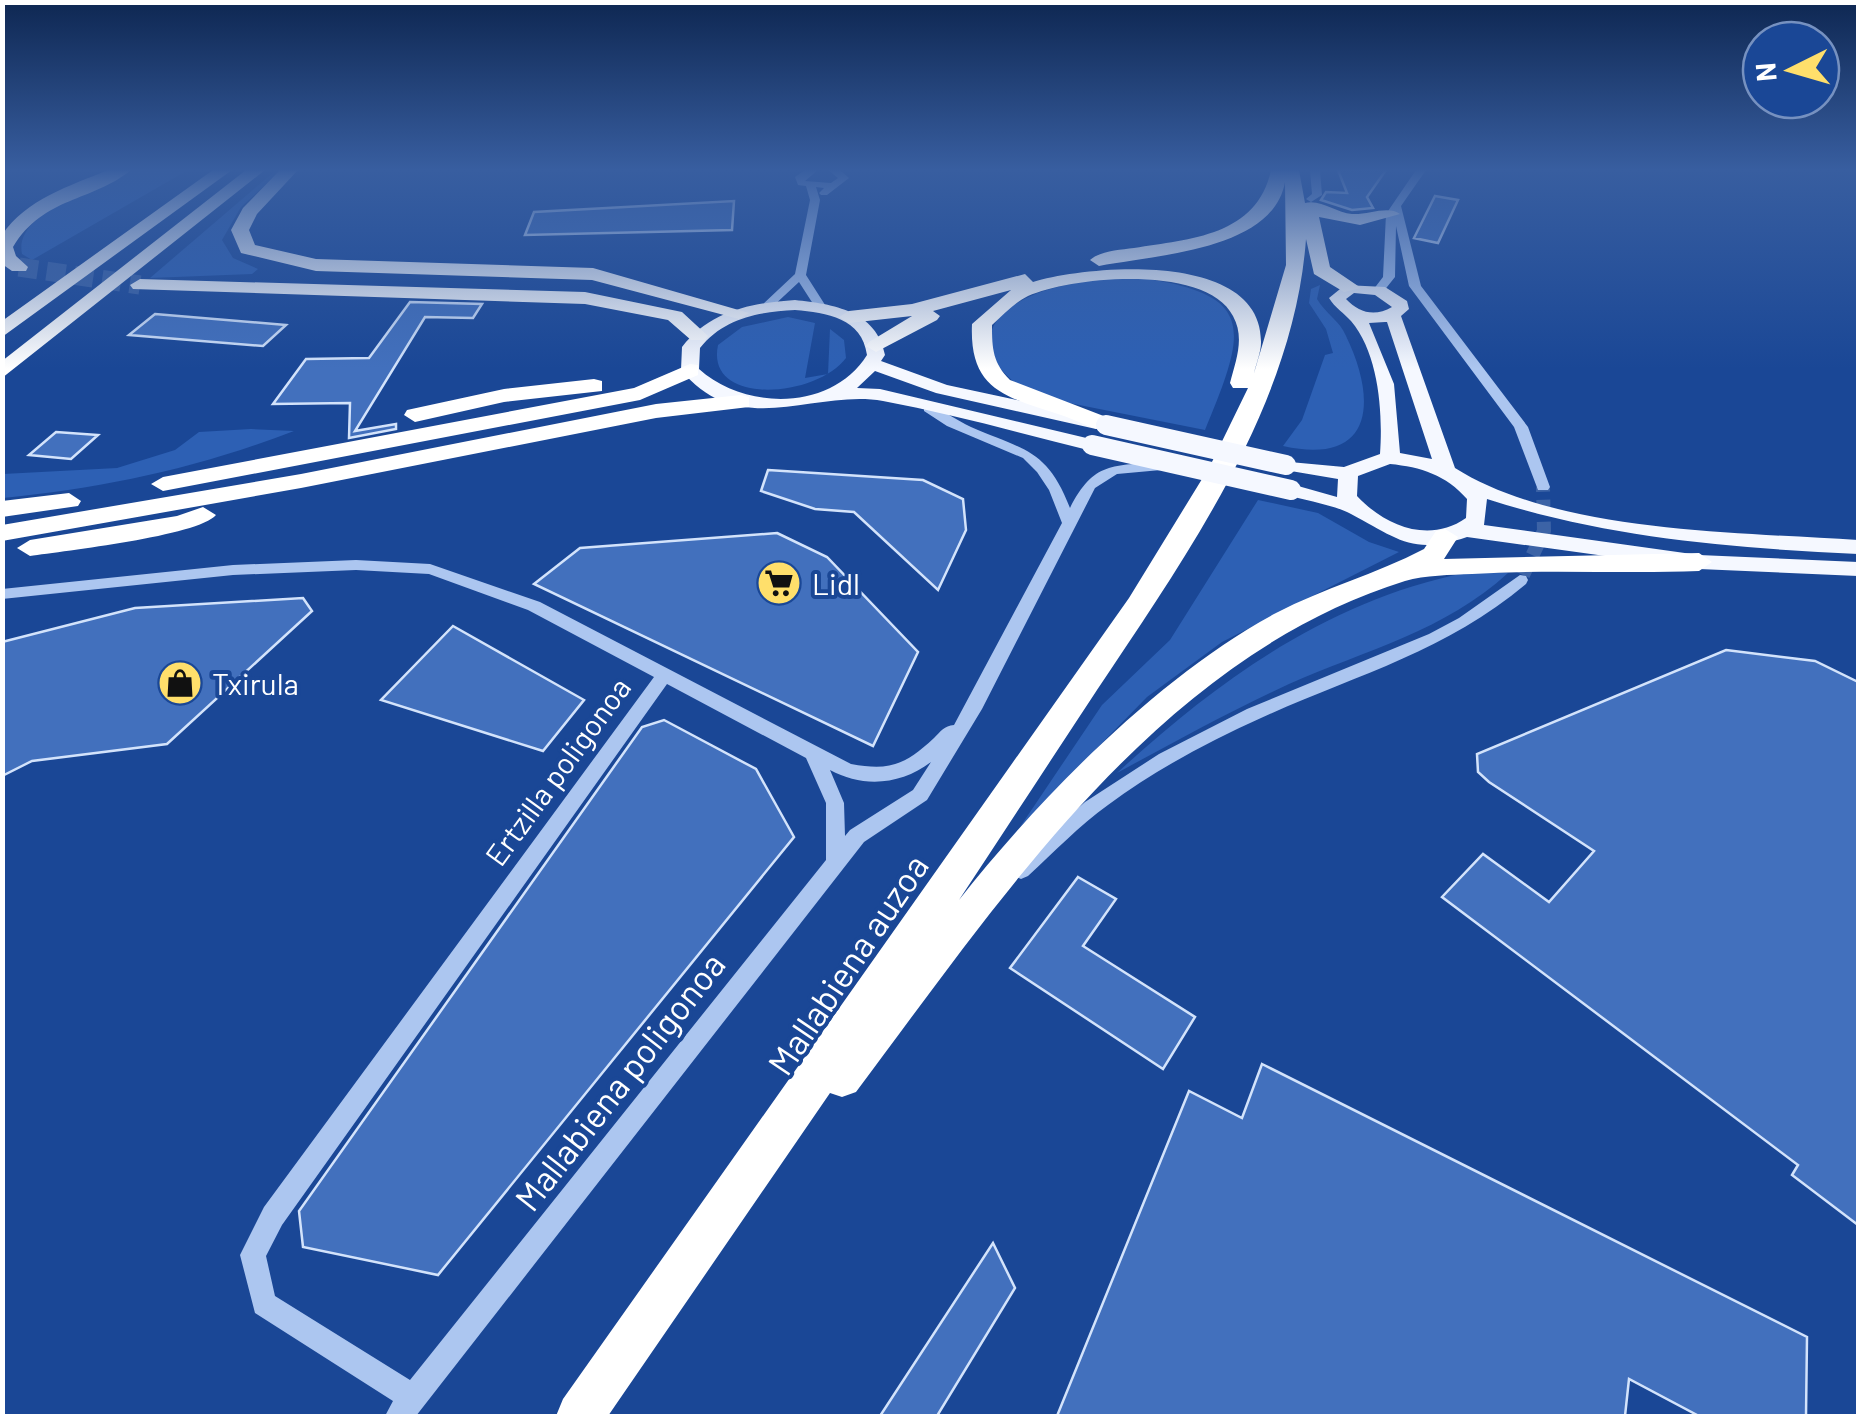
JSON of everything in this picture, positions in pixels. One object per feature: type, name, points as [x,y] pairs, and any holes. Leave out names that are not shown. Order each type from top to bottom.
[{"type":"highway","points":[[11,236],[4,247],[7,259],[18,267]]},
{"type":"highway","points":[[2,331],[133,236]]},
{"type":"highway","points":[[2,372],[173,236]]},
{"type":"highway","points":[[241,236],[247,249],[356,271],[538,274],[609,283],[739,313]]},
{"type":"highway","points":[[848,317],[913,310],[1120,255],[1208,236]]},
{"type":"highway","points":[[1172,551],[1245,420],[1279,335],[1296,236]]},
{"type":"highway","points":[[1314,236],[1316,261],[1321,270],[1351,288]]},
{"type":"highway","points":[[874,355],[901,328],[933,315],[1101,274],[1163,274],[1215,291],[1239,306],[1250,321],[1254,340],[1248,367],[1188,490],[1172,551]]},
{"type":"highway","points":[[140,285],[245,288],[279,300],[366,306],[646,308],[675,316],[698,336]]},
{"type":"highway","points":[[1025,290],[982,324],[979,341],[983,359],[994,376],[1016,395],[1088,414],[1106,426]]},
{"type":"highway","points":[[204,496],[304,440],[452,405],[549,386],[594,386],[689,364]]},
{"type":"highway","points":[[2,552],[182,523],[204,496],[248,466],[368,450],[445,435],[486,420],[640,393],[689,364]]},
{"type":"highway","points":[[2,510],[306,490],[420,468],[538,433],[656,411],[741,402]]},
{"type":"highway","points":[[2,533],[204,496],[419,478],[538,433]]},
{"type":"highway","points":[[580,1416],[1003,870],[1138,729],[1215,662],[1288,618],[1400,574],[1433,555],[1456,534]]},
{"type":"highway","name":"Mallabiena auzoa","points":[[580,1416],[862,1016],[1172,551]]},
{"type":"highway","points":[[1400,574],[1487,562],[1634,566],[1699,562]]},
{"type":"main road","points":[[1351,288],[1379,290],[1401,305],[1392,316],[1356,314],[1338,302],[1339,294],[1351,288]]},
{"type":"main road","points":[[874,355],[858,380],[836,393],[806,402],[741,402],[717,394],[689,364],[698,336],[739,313],[766,307],[821,308],[862,325],[874,355],[942,389],[1286,465],[1348,474]]},
{"type":"main road","points":[[1356,314],[1381,372],[1388,402],[1390,458]]},
{"type":"main road","points":[[1392,316],[1446,470]]},
{"type":"main road","points":[[836,393],[880,395],[1291,490],[1356,509],[1396,532],[1456,534],[1699,562],[1858,569]]},
{"type":"main road","points":[[1356,509],[1347,497],[1348,474],[1357,466],[1390,458],[1446,470],[1468,486],[1555,514],[1676,535],[1858,546]]},
{"type":"main road","points":[[1456,534],[1480,510],[1468,486]]},
{"type":"street","points":[[766,307],[800,275],[808,236]]},
{"type":"street","points":[[1379,290],[1389,278],[1392,236]]},
{"type":"street","points":[[1401,236],[1415,286],[1521,427],[1543,488]]},
{"type":"street","points":[[800,275],[821,308]]},
{"type":"street","points":[[928,408],[944,420],[1015,446],[1038,462],[1057,485],[1067,520]]},
{"type":"street","points":[[664,676],[847,771],[880,778],[915,768],[974,710],[1039,589],[1067,520],[1089,486],[1114,470],[1176,465]]},
{"type":"street","name":"Ertzilla poligonoa","points":[[2,594],[234,570],[356,565],[430,570],[534,606],[664,676],[394,1048]]},
{"type":"street","points":[[952,936],[1100,801],[1190,744],[1430,643],[1487,611],[1520,580]]},
{"type":"street","points":[[2,604],[28,592]]},
{"type":"street","name":"Mallabiena poligonoa","points":[[394,1048],[273,1216],[254,1255],[264,1304],[406,1407],[858,836],[920,795],[974,710]]},
{"type":"street","points":[[814,756],[834,803],[836,863]]},
{"type":"shaded area","points":[[73,236],[32,260],[22,254],[23,239]]},
{"type":"shaded area","points":[[199,236],[224,236],[222,240],[233,258],[258,269],[252,274],[150,278]]},
{"type":"shaded area","points":[[1126,276],[1200,292],[1220,304],[1231,319],[1234,339],[1230,363],[1205,430],[1044,398],[1013,381],[993,356],[993,329],[1002,315],[1019,302],[1057,287]]},
{"type":"shaded area","points":[[1320,285],[1317,299],[1343,331],[1356,360],[1364,405],[1360,423],[1351,437],[1335,447],[1313,450],[1283,446],[1302,420],[1325,355],[1333,353],[1326,329],[1309,303],[1311,289]]},
{"type":"shaded area","points":[[788,317],[815,323],[805,378],[826,374],[812,382],[766,390],[728,379],[719,365],[718,345],[742,327]]},
{"type":"shaded area","points":[[830,329],[844,340],[846,358],[828,373]]},
{"type":"shaded area","points":[[294,431],[151,475],[3,498],[3,474],[117,468],[175,450],[199,432]]},
{"type":"shaded area","points":[[1258,500],[1318,513],[1369,542],[1399,552],[1222,642],[1147,697],[1020,827],[1102,705],[1170,640]]},
{"type":"shaded area","points":[[1465,573],[1508,573],[1484,593],[1431,625],[1267,694],[1117,773],[1235,676],[1321,624],[1415,586]]},
{"type":"building","points":[[1415,236],[1441,236],[1438,243]]},
{"type":"building","points":[[410,302],[482,304],[473,318],[425,317],[355,431],[396,424],[396,429],[349,438],[350,403],[273,404],[306,359],[369,358]]},
{"type":"building","points":[[155,314],[286,325],[263,346],[129,335]]},
{"type":"building","points":[[56,432],[98,435],[71,459],[29,455]]},
{"type":"building","points":[[768,470],[923,480],[963,499],[966,530],[938,590],[854,512],[815,509],[761,491]]},
{"type":"building","points":[[777,533],[827,557],[918,652],[873,746],[534,584],[580,548]]},
{"type":"building","points":[[303,598],[312,611],[167,744],[32,761],[2,776],[2,642],[135,608]]},
{"type":"building","points":[[453,626],[584,700],[543,751],[381,700]]},
{"type":"building","points":[[1726,650],[1815,661],[1858,682],[1858,1225],[1792,1175],[1798,1165],[1442,897],[1483,854],[1549,902],[1594,851],[1489,782],[1478,772],[1477,754]]},
{"type":"building","points":[[664,720],[756,769],[794,837],[438,1275],[303,1247],[299,1211],[642,727]]},
{"type":"building","points":[[1078,877],[1116,899],[1083,946],[1195,1017],[1163,1069],[1010,968]]},
{"type":"building","points":[[1262,1064],[1807,1337],[1806,1416],[1699,1416],[1629,1379],[1625,1416],[1057,1416],[1189,1091],[1242,1118]]},
{"type":"building","points":[[993,1243],[1015,1288],[937,1416],[880,1416]]},
{"type":"tunnel","points":[[19,267],[140,285]]},
{"type":"tunnel","points":[[1523,575],[1544,531],[1543,487]]},
{"type":"place","name":"Lidl","points":[[779,583]]},
{"type":"place","name":"Txirula","points":[[180,683]]}]
